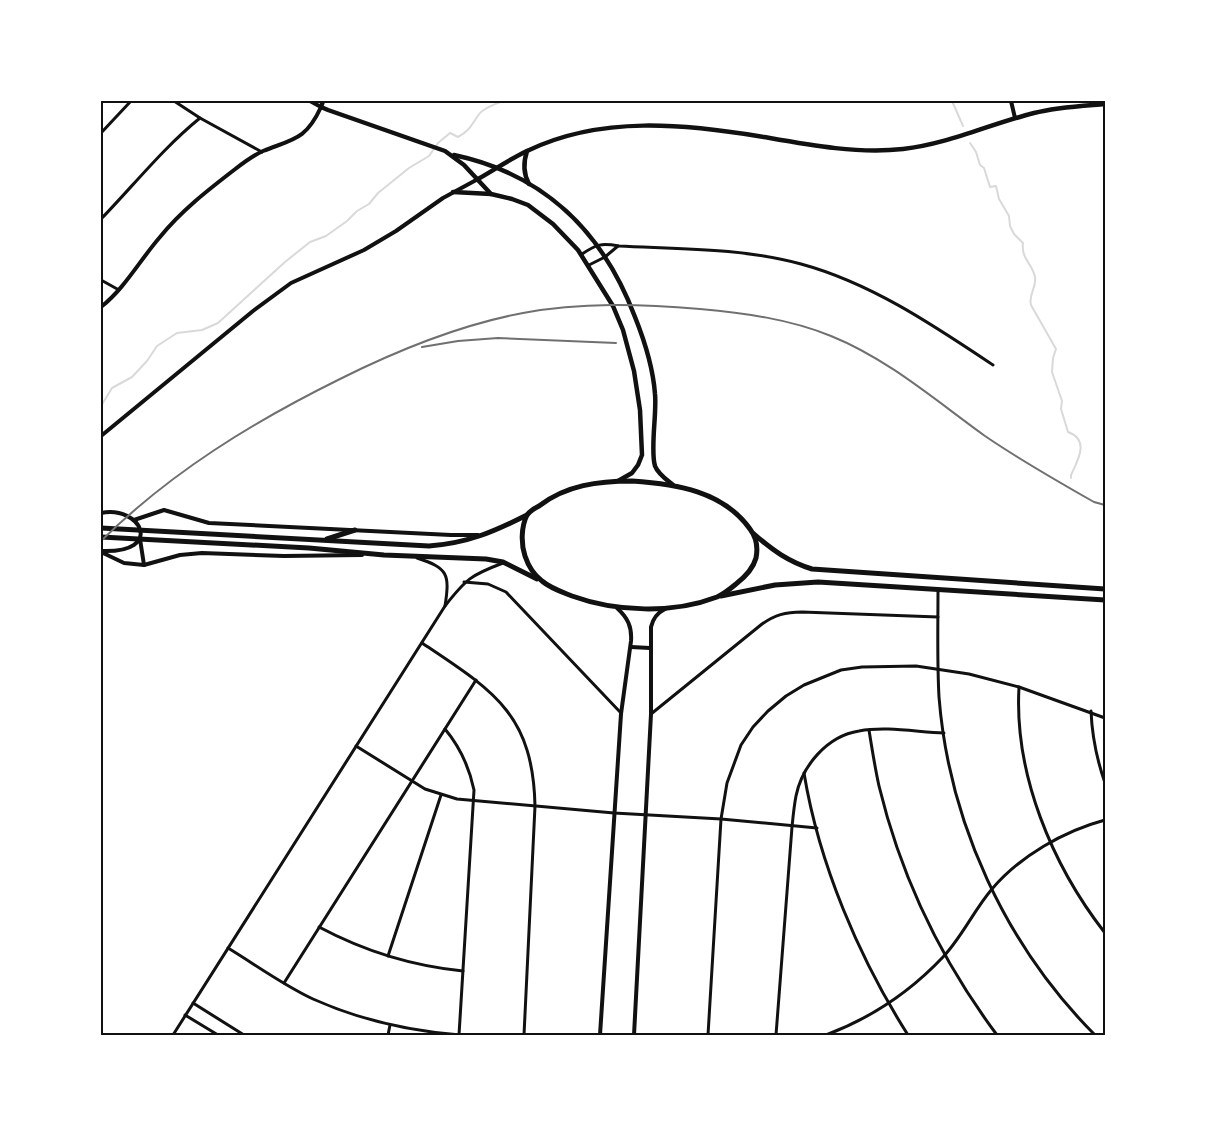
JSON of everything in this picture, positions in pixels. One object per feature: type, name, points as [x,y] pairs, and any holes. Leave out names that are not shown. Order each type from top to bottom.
[{"type":"main road","points":[[323,101],[320,107],[445,151],[464,165],[491,194]]},
{"type":"main road","points":[[478,180],[527,151],[559,138],[616,127],[667,125],[698,127],[827,147],[902,149],[949,139],[1015,118],[1056,109],[1105,104]]},
{"type":"main road","points":[[527,151],[524,160],[524,170],[530,185]]},
{"type":"main road","points":[[451,155],[498,168],[530,185],[563,208],[580,223],[597,244],[623,287],[649,357],[655,393],[655,465],[664,478],[673,485]]},
{"type":"main road","points":[[453,192],[491,194],[528,205],[554,224],[582,254],[613,306],[634,371],[640,410],[642,455],[632,473],[618,481]]},
{"type":"main road","points":[[101,528],[430,546],[459,542],[488,534],[528,515],[550,497],[577,487],[618,481],[650,482],[687,488],[723,503],[743,519],[754,534],[780,555],[812,569],[1105,589]]},
{"type":"main road","points":[[528,515],[523,532],[523,550],[530,567],[542,581]]},
{"type":"main road","points":[[324,540],[355,530]]},
{"type":"main road","points":[[718,597],[744,578],[752,569],[757,552],[754,534]]},
{"type":"main road","points":[[101,537],[477,558],[503,562],[561,592],[579,598],[617,608],[632,609],[667,608],[776,585],[818,582],[1105,600]]},
{"type":"street","points":[[101,133],[132,101]]},
{"type":"street","points":[[174,101],[200,118],[262,152]]},
{"type":"street","points":[[101,307],[119,290],[161,235],[232,171],[246,160],[293,141],[302,135],[309,128],[320,107],[310,101]]},
{"type":"street","points":[[1010,101],[1015,118]]},
{"type":"street","points":[[101,219],[160,154],[200,118]]},
{"type":"street","points":[[101,436],[253,311],[291,283],[373,246],[453,192],[478,180]]},
{"type":"street","points":[[582,254],[597,244],[602,244],[733,252],[801,264],[857,285],[905,309],[993,364]]},
{"type":"street","points":[[589,265],[605,257],[618,246]]},
{"type":"street","points":[[101,280],[119,290]]},
{"type":"street","points":[[134,520],[164,510],[209,523],[452,535],[488,534]]},
{"type":"street","points":[[101,513],[113,512],[134,520],[139,525],[144,565]]},
{"type":"street","points":[[101,551],[122,550],[140,539]]},
{"type":"street","points":[[101,551],[124,563],[144,565],[180,555],[202,553],[284,556],[384,554]]},
{"type":"street","points":[[409,555],[438,566],[444,571],[448,578],[445,606]]},
{"type":"street","points":[[173,1035],[445,606],[464,582],[480,571],[503,562]]},
{"type":"street","points":[[464,582],[488,584],[506,592],[622,713]]},
{"type":"street","points":[[938,590],[938,669],[944,733],[962,813],[975,850],[1001,907],[1040,970],[1076,1015],[1095,1035]]},
{"type":"street","points":[[600,1035],[614,813],[622,713],[632,632],[624,614],[617,608]]},
{"type":"street","points":[[634,1035],[651,714],[650,648],[652,620],[656,614],[667,608]]},
{"type":"street","points":[[651,714],[774,616],[787,612],[938,617]]},
{"type":"street","points":[[422,643],[476,680],[506,709],[524,740],[533,771],[536,806],[524,1035]]},
{"type":"street","points":[[630,647],[650,648]]},
{"type":"street","points":[[708,1035],[721,819],[727,783],[741,745],[768,710],[804,685],[841,670],[889,666],[938,669],[969,674],[1019,687],[1091,711],[1105,718]]},
{"type":"street","points":[[284,983],[476,680]]},
{"type":"street","points":[[1019,687],[1018,718],[1023,761],[1033,795],[1051,843],[1077,893],[1105,934]]},
{"type":"street","points":[[1091,711],[1091,728],[1105,783]]},
{"type":"street","points":[[228,948],[284,983],[312,998],[343,1011],[390,1025],[460,1035],[474,802],[467,763],[445,729]]},
{"type":"street","points":[[869,730],[879,785],[901,860],[944,956],[997,1035]]},
{"type":"street","points":[[776,1035],[792,827],[796,795],[804,773],[819,752],[837,739],[858,731],[944,733]]},
{"type":"street","points":[[356,746],[412,781],[440,795],[474,802],[646,816],[721,819],[817,828]]},
{"type":"street","points":[[804,773],[817,828],[846,916],[908,1035]]},
{"type":"street","points":[[388,956],[440,795]]},
{"type":"street","points":[[826,1035],[866,1017],[890,1003],[926,974],[944,956],[992,888],[1019,864],[1051,843],[1105,820]]},
{"type":"street","points":[[319,927],[343,939],[388,956],[424,965],[463,971]]},
{"type":"street","points":[[193,1003],[244,1035]]},
{"type":"street","points":[[185,1015],[218,1035]]},
{"type":"street","points":[[388,1035],[390,1025]]},
{"type":"waterway","points":[[101,406],[112,388],[132,377],[147,361],[157,346],[177,333],[202,330],[218,323],[285,262],[310,242],[326,236],[347,221],[357,211],[369,204],[378,193],[409,168],[429,156],[438,143],[450,133],[458,137],[469,129],[482,111],[502,101]]},
{"type":"waterway","points":[[952,101],[963,126]]},
{"type":"waterway","points":[[970,143],[976,152],[980,165],[984,168],[990,187],[996,186],[999,199],[1009,216],[1010,226],[1014,234],[1023,243],[1025,257],[1035,277],[1030,301],[1031,305],[1056,349],[1052,372],[1062,401],[1061,409],[1068,432],[1079,440],[1080,445],[1079,457],[1071,478]]},
{"type":"railway","points":[[101,541],[156,493],[214,450],[308,395],[362,368],[429,340],[499,318],[545,309],[612,305],[656,306],[733,313],[783,321],[831,336],[852,345],[892,368],[985,436],[1025,462],[1094,502],[1105,505]]},
{"type":"railway","points":[[422,347],[458,341],[498,338],[616,343]]}]
